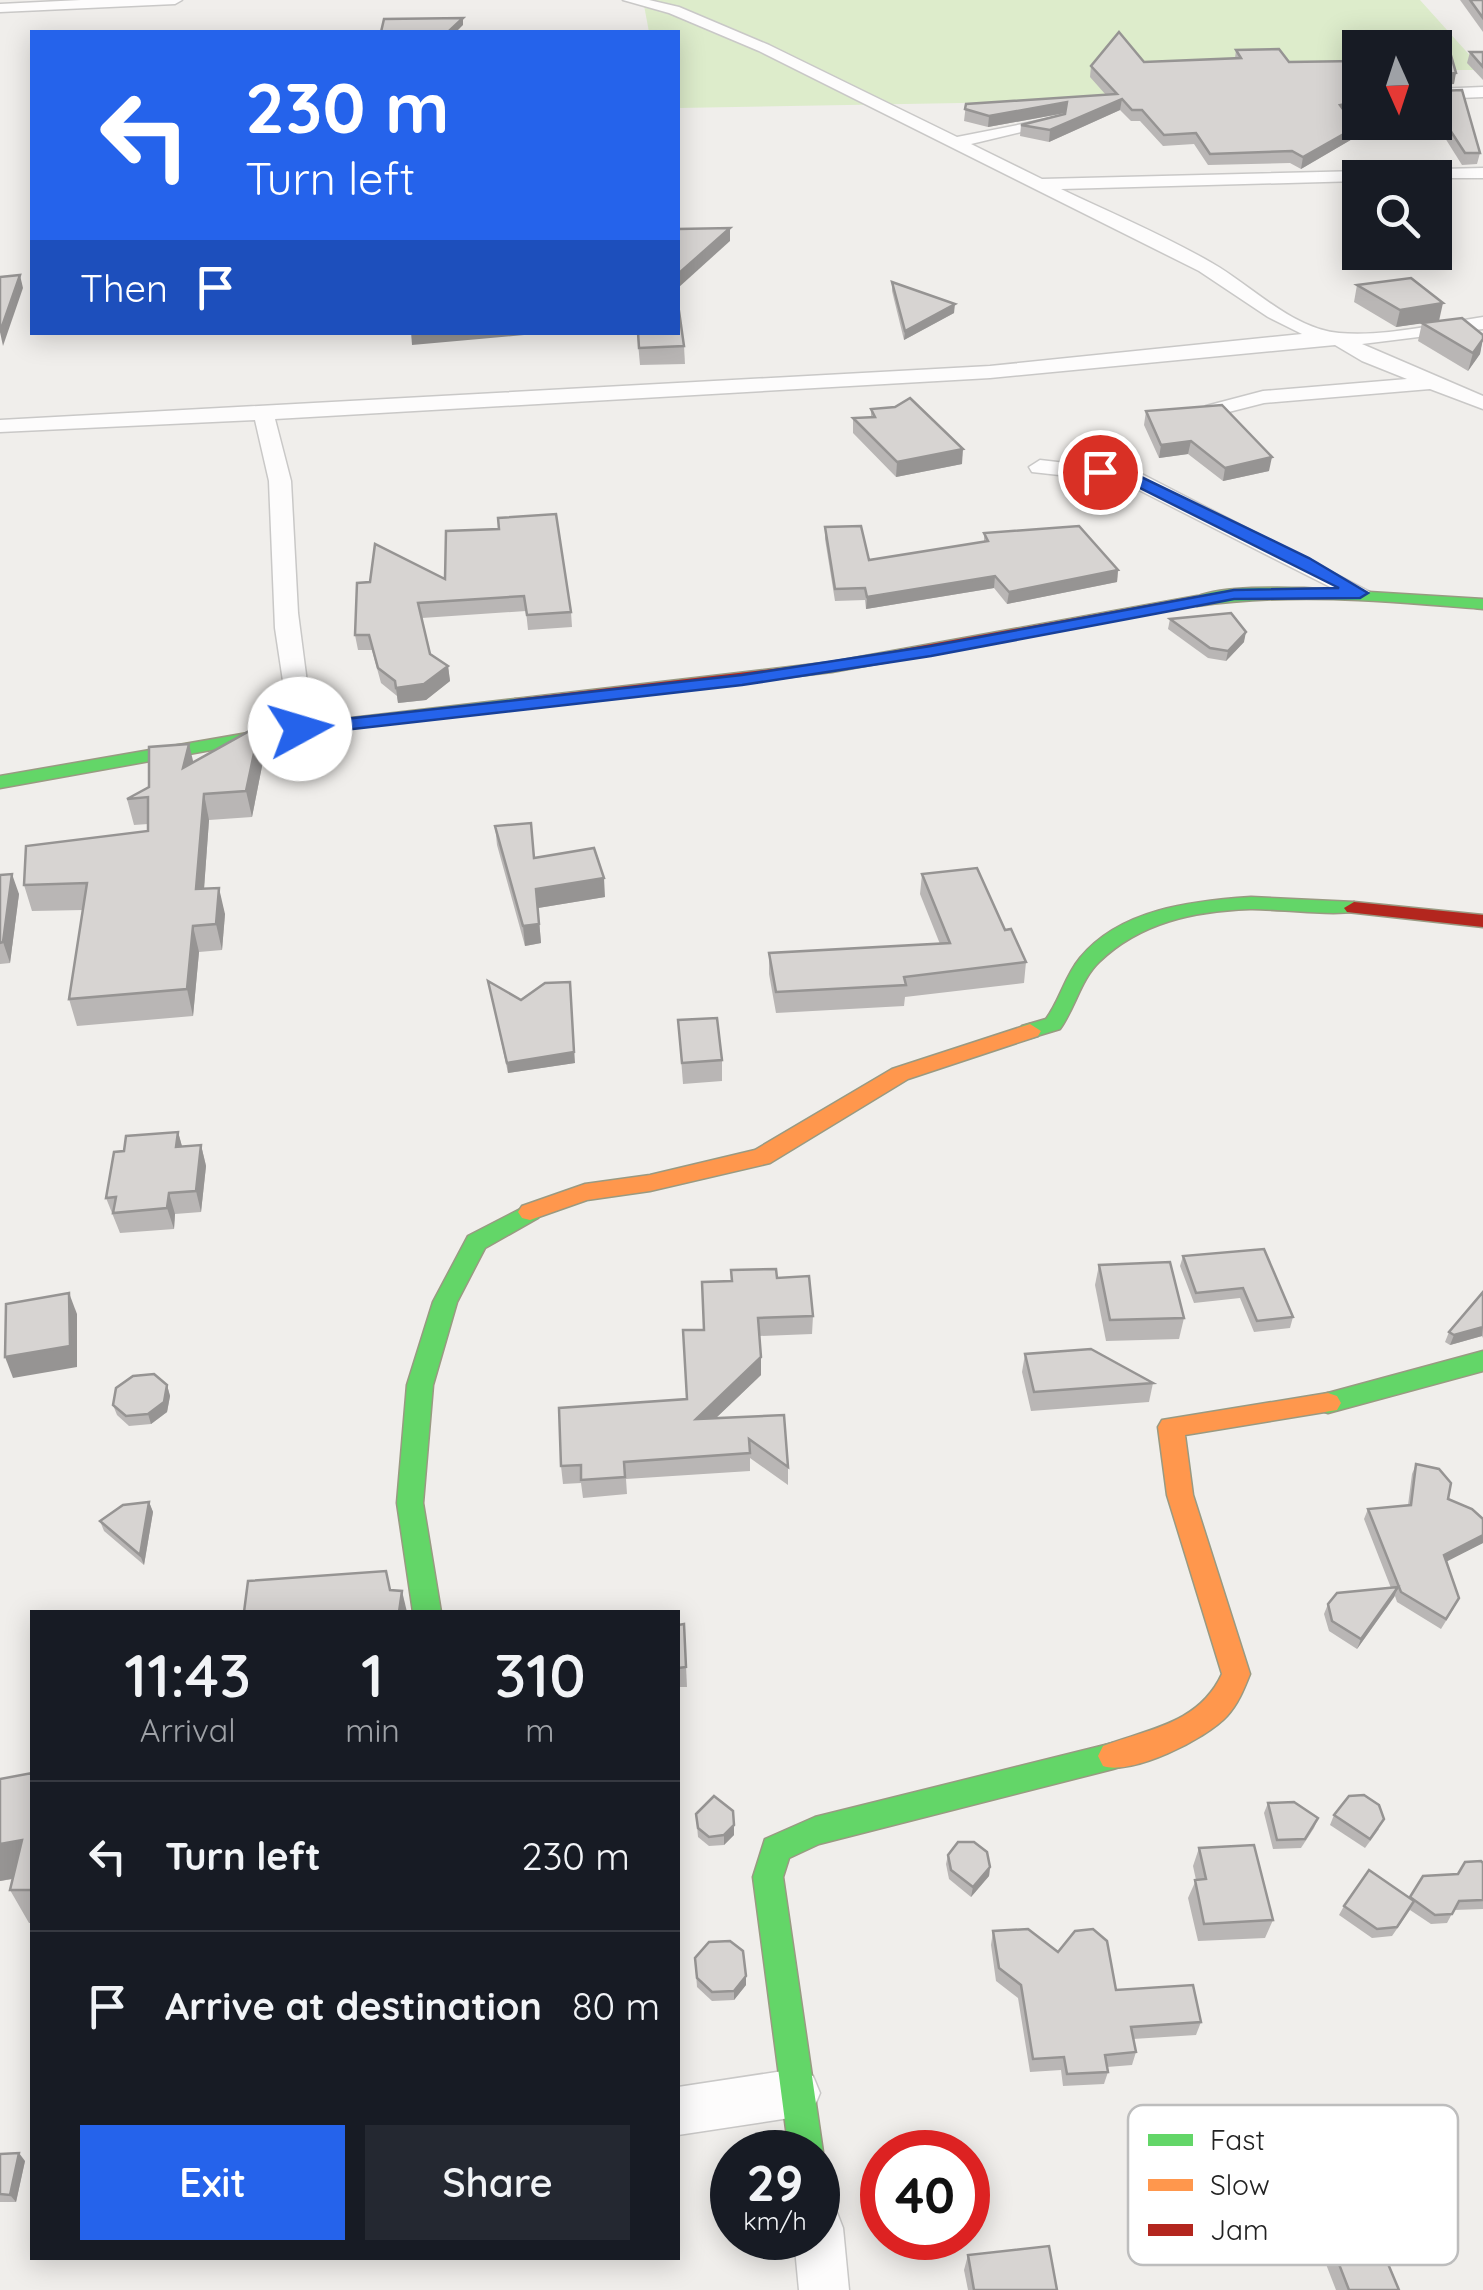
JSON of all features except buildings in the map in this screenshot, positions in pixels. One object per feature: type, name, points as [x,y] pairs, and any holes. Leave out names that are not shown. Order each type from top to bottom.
[{"type":"street","points":[[0,8],[175,0]]},
{"type":"street","points":[[630,0],[661,6],[714,26],[1206,267],[1274,313],[1344,341],[1369,357],[1483,402]]},
{"type":"street","points":[[1452,93],[1483,92]]},
{"type":"street","points":[[954,143],[1058,120]]},
{"type":"street","points":[[1038,184],[1483,173]]},
{"type":"street","points":[[0,426],[990,372],[1299,340],[1344,341],[1483,323]]},
{"type":"street","points":[[1213,410],[1263,397],[1438,384]]},
{"type":"street","points":[[262,414],[270,424],[282,498],[286,617],[300,729]]},
{"type":"street","points":[[1040,467],[1128,476],[1360,593]]},
{"type":"street","points":[[0,782],[300,729],[742,680],[931,651],[1234,594],[1360,593],[1483,604]]},
{"type":"street","points":[[427,1610],[410,1503],[420,1385],[444,1302],[476,1242],[499,1226],[585,1192],[650,1183],[762,1157],[900,1074],[1052,1024],[1068,1007],[1092,955],[1150,921],[1259,902],[1316,902],[1483,920]]},
{"type":"street","points":[[802,2130],[768,1877],[776,1849],[815,1831],[1151,1747],[1198,1724],[1232,1694],[1236,1674],[1180,1495],[1171,1428],[1335,1402],[1483,1361]]},
{"type":"street","points":[[680,2112],[796,2092]]},
{"type":"street","points":[[821,2260],[824,2290]]},
{"type":"green space","points":[[643,0],[1420,0],[1447,30],[1342,30],[1342,75],[1239,98],[680,108],[680,30],[649,30]]},
{"type":"green space","points":[[1452,36],[1483,70],[1452,70]]},
{"type":"traffic: fast","points":[[1197,601],[1304,593],[1483,604]]},
{"type":"traffic: fast","points":[[0,782],[300,729],[515,704]]},
{"type":"traffic: fast","points":[[1030,1031],[1053,1024],[1091,958],[1116,937],[1146,922],[1215,905],[1288,903],[1354,908]]},
{"type":"traffic: fast","points":[[427,1610],[410,1503],[420,1385],[445,1302],[476,1242],[530,1212]]},
{"type":"traffic: fast","points":[[1328,1403],[1483,1361]]},
{"type":"traffic: fast","points":[[803,2130],[768,1877],[776,1849],[815,1831],[1113,1756]]},
{"type":"traffic: slow","points":[[530,1212],[585,1192],[650,1183],[762,1157],[900,1074],[1030,1031]]},
{"type":"traffic: slow","points":[[1113,1756],[1169,1739],[1203,1720],[1228,1692],[1236,1674],[1180,1495],[1171,1427],[1328,1403]]},
{"type":"traffic: jam","points":[[515,704],[832,667],[1197,601]]},
{"type":"traffic: jam","points":[[1354,908],[1483,921]]},
{"type":"route","points":[[300,729],[742,680],[931,651],[1234,594],[1360,593],[1128,476],[1100,472]]}]
